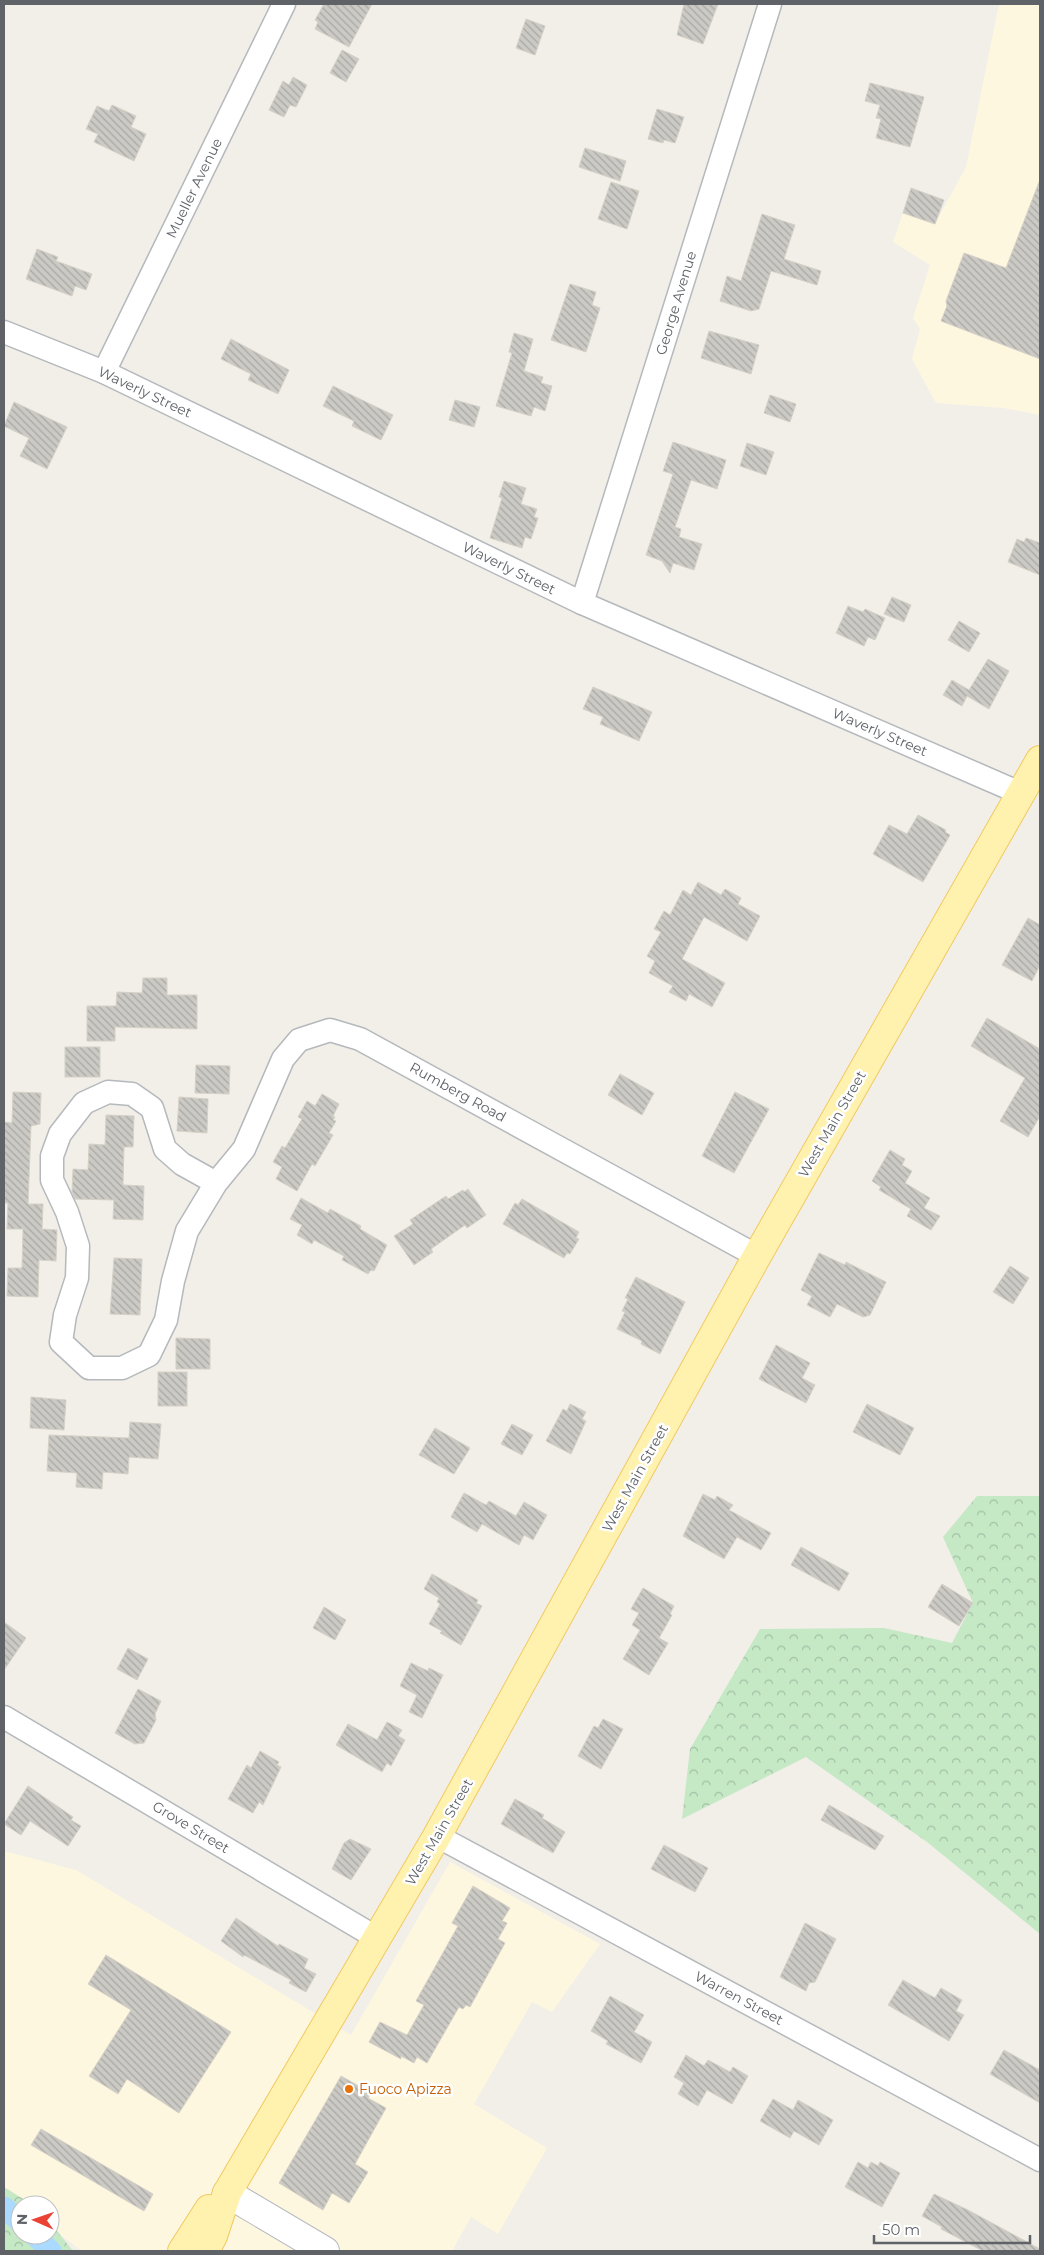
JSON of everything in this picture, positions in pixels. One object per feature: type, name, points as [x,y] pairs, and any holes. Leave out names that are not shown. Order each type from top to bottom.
[{"type":"main road","name":"West Main Street","points":[[205,2251],[213,2236],[227,2193],[437,1836],[757,1256],[1040,760]]},
{"type":"main road","name":"West Main Street","points":[[182,2251],[212,2204],[227,2193]]},
{"type":"street","name":"Mueller Avenue","points":[[104,372],[284,4]]},
{"type":"street","name":"George Avenue","points":[[582,603],[770,4]]},
{"type":"street","name":"Waverly Street","points":[[4,332],[104,372],[582,603],[1020,793]]},
{"type":"street","name":"Rumberg Road","points":[[216,1183],[182,1164],[165,1149],[152,1108],[132,1094],[108,1092],[84,1103],[60,1134],[52,1156],[52,1180],[67,1212],[78,1246],[77,1278],[65,1315],[61,1342],[89,1368],[122,1368],[148,1355],[166,1320],[173,1281],[187,1231],[216,1183],[244,1149],[283,1059],[299,1040],[330,1030],[360,1039],[757,1256]]},
{"type":"street","name":"Grove Street","points":[[4,1717],[378,1938]]},
{"type":"street","name":"Warren Street","points":[[437,1836],[1040,2160]]},
{"type":"street","points":[[227,2193],[325,2251]]},
{"type":"shaded area","points":[[999,4],[1040,4],[1040,415],[1004,408],[936,403],[912,359],[920,329],[913,318],[930,265],[893,242],[903,213],[935,224],[966,167]]},
{"type":"shaded area","points":[[4,1851],[76,1870],[351,2035],[450,1862],[600,1944],[552,2012],[532,2002],[474,2104],[547,2148],[498,2234],[471,2217],[452,2251],[82,2251],[60,2234],[60,2195],[10,2196],[4,2191]]},
{"type":"green space","points":[[977,1496],[1040,1496],[1040,1934],[927,1842],[806,1757],[682,1819],[690,1749],[760,1629],[884,1628],[952,1643],[973,1603],[943,1537]]},
{"type":"green space","points":[[4,2187],[17,2195],[10,2195],[10,2245],[60,2245],[60,2235],[73,2251],[4,2251]]},
{"type":"building","points":[[324,4],[372,4],[349,47],[315,29],[318,22],[315,20]]},
{"type":"building","points":[[684,4],[718,4],[703,44],[677,35]]},
{"type":"building","points":[[526,19],[545,26],[535,55],[516,48]]},
{"type":"building","points":[[342,50],[359,59],[346,82],[330,73]]},
{"type":"building","points":[[293,77],[307,85],[296,107],[290,105],[284,117],[269,110],[283,81],[289,85]]},
{"type":"building","points":[[870,83],[924,97],[910,147],[876,138],[881,119],[876,118],[880,105],[865,101]]},
{"type":"building","points":[[112,105],[136,116],[131,127],[146,134],[134,161],[94,142],[98,134],[86,129],[97,106],[109,111]]},
{"type":"building","points":[[657,109],[684,117],[675,143],[664,140],[663,143],[648,139]]},
{"type":"building","points":[[585,148],[626,161],[620,181],[579,167]]},
{"type":"building","points":[[611,182],[639,191],[627,229],[598,219]]},
{"type":"building","points":[[1039,182],[1040,359],[941,321],[947,306],[946,301],[964,253],[1006,268]]},
{"type":"building","points":[[911,188],[944,200],[935,224],[903,213]]},
{"type":"building","points":[[762,214],[795,225],[784,259],[821,271],[817,285],[771,271],[759,309],[751,311],[720,301],[727,276],[741,281]]},
{"type":"building","points":[[37,249],[58,257],[56,261],[92,274],[86,290],[75,286],[72,296],[26,279]]},
{"type":"building","points":[[570,284],[596,292],[592,305],[600,308],[586,352],[551,340]]},
{"type":"building","points":[[709,331],[759,345],[751,374],[701,358]]},
{"type":"building","points":[[514,333],[533,339],[524,371],[543,377],[541,383],[552,386],[545,411],[534,407],[531,416],[496,406],[512,353],[509,352]]},
{"type":"building","points":[[231,339],[289,370],[278,394],[248,380],[251,374],[221,359]]},
{"type":"building","points":[[333,386],[393,415],[381,440],[352,426],[354,421],[323,406]]},
{"type":"building","points":[[770,395],[796,404],[790,422],[764,413]]},
{"type":"building","points":[[455,400],[480,407],[474,427],[449,420]]},
{"type":"building","points":[[14,402],[67,427],[47,469],[20,456],[29,438],[4,426]]},
{"type":"building","points":[[673,442],[726,460],[717,489],[691,480],[675,527],[681,529],[679,537],[702,544],[694,570],[673,563],[670,573],[662,561],[646,555],[673,474],[663,471]]},
{"type":"building","points":[[747,443],[774,452],[766,475],[740,466]]},
{"type":"building","points":[[504,481],[526,488],[521,504],[537,509],[534,517],[538,518],[531,539],[525,537],[522,548],[490,538],[502,498],[499,497]]},
{"type":"building","points":[[1026,538],[1040,543],[1040,575],[1008,562],[1017,539],[1024,542]]},
{"type":"building","points":[[892,597],[911,605],[904,622],[884,614]]},
{"type":"building","points":[[848,606],[863,612],[865,609],[885,618],[875,640],[868,637],[864,646],[836,633]]},
{"type":"building","points":[[959,621],[980,633],[969,652],[948,640]]},
{"type":"building","points":[[988,659],[1009,671],[989,709],[967,696],[962,706],[943,695],[952,680],[969,690]]},
{"type":"building","points":[[593,687],[652,712],[639,741],[600,724],[603,717],[583,709]]},
{"type":"building","points":[[918,815],[946,830],[945,832],[950,835],[923,882],[873,854],[889,825],[907,834]]},
{"type":"building","points":[[698,882],[721,895],[725,889],[741,898],[738,904],[760,916],[747,941],[704,917],[682,959],[725,983],[712,1007],[689,994],[686,1001],[669,992],[673,986],[649,973],[655,961],[647,956],[661,932],[654,929],[664,911],[670,915],[683,890],[691,895]]},
{"type":"building","points":[[1028,918],[1040,925],[1040,965],[1032,981],[1002,965]]},
{"type":"building","points":[[143,978],[167,978],[167,995],[197,995],[197,1029],[115,1027],[115,1041],[87,1041],[87,1006],[116,1006],[117,992],[142,993]]},
{"type":"building","points":[[987,1018],[1040,1049],[1040,1116],[1028,1137],[1000,1121],[1025,1078],[971,1046]]},
{"type":"building","points":[[65,1047],[100,1047],[100,1077],[65,1077]]},
{"type":"building","points":[[196,1065],[230,1066],[229,1094],[195,1093]]},
{"type":"building","points":[[620,1074],[654,1093],[642,1115],[608,1095]]},
{"type":"building","points":[[13,1092],[41,1093],[40,1124],[31,1126],[28,1204],[43,1204],[42,1229],[57,1230],[56,1261],[39,1260],[38,1297],[7,1296],[8,1268],[22,1268],[23,1229],[7,1229],[8,1203],[4,1203],[4,1122],[12,1123]]},
{"type":"building","points":[[735,1092],[769,1109],[734,1173],[702,1156]]},
{"type":"building","points":[[322,1094],[339,1104],[333,1116],[335,1117],[333,1120],[336,1121],[329,1133],[333,1135],[315,1166],[312,1164],[297,1191],[276,1179],[282,1167],[273,1162],[282,1146],[285,1148],[302,1119],[298,1117],[307,1101],[315,1106]]},
{"type":"building","points":[[179,1097],[208,1099],[207,1133],[177,1131]]},
{"type":"building","points":[[106,1115],[134,1116],[133,1147],[124,1147],[123,1185],[144,1186],[143,1220],[113,1219],[114,1200],[75,1199],[72,1192],[73,1169],[88,1170],[89,1144],[105,1145]]},
{"type":"building","points":[[890,1150],[905,1159],[902,1165],[912,1171],[905,1183],[930,1198],[924,1208],[940,1216],[931,1230],[907,1216],[911,1209],[879,1190],[881,1187],[872,1181]]},
{"type":"building","points":[[468,1189],[486,1215],[467,1228],[465,1225],[431,1249],[433,1252],[414,1265],[394,1236],[413,1224],[410,1220],[446,1196],[448,1199]]},
{"type":"building","points":[[301,1198],[328,1213],[330,1209],[361,1226],[360,1229],[387,1245],[374,1271],[371,1270],[368,1274],[342,1260],[344,1256],[314,1240],[312,1244],[297,1235],[302,1225],[290,1219]]},
{"type":"building","points":[[522,1199],[579,1232],[576,1238],[579,1239],[570,1254],[567,1253],[564,1258],[503,1224],[515,1203],[518,1205]]},
{"type":"building","points":[[819,1253],[845,1265],[846,1262],[886,1282],[870,1315],[863,1317],[837,1304],[830,1317],[807,1305],[812,1296],[801,1290]]},
{"type":"building","points":[[114,1258],[142,1259],[140,1315],[110,1314]]},
{"type":"building","points":[[1010,1266],[1029,1278],[1013,1304],[993,1292]]},
{"type":"building","points":[[636,1277],[685,1302],[660,1354],[641,1344],[642,1341],[617,1329],[625,1312],[622,1311],[628,1299],[625,1298]]},
{"type":"building","points":[[176,1338],[210,1339],[210,1369],[176,1369]]},
{"type":"building","points":[[776,1345],[810,1363],[802,1378],[815,1385],[806,1403],[759,1379]]},
{"type":"building","points":[[158,1372],[187,1372],[187,1406],[158,1406]]},
{"type":"building","points":[[31,1397],[66,1400],[64,1430],[30,1428]]},
{"type":"building","points":[[570,1404],[586,1412],[582,1419],[586,1421],[571,1454],[546,1441],[563,1409],[567,1411]]},
{"type":"building","points":[[867,1404],[914,1428],[900,1455],[853,1432]]},
{"type":"building","points":[[130,1422],[161,1424],[158,1459],[129,1457],[128,1474],[103,1472],[102,1489],[76,1487],[77,1473],[47,1471],[49,1435],[129,1438]]},
{"type":"building","points":[[512,1424],[533,1435],[522,1455],[501,1444]]},
{"type":"building","points":[[435,1428],[470,1448],[454,1474],[419,1455]]},
{"type":"building","points":[[464,1493],[486,1505],[489,1501],[516,1516],[524,1502],[547,1515],[533,1540],[524,1535],[519,1545],[482,1524],[477,1532],[451,1517]]},
{"type":"building","points":[[703,1494],[715,1500],[717,1496],[733,1505],[729,1510],[771,1533],[761,1550],[737,1537],[724,1559],[683,1536]]},
{"type":"building","points":[[801,1547],[849,1573],[839,1591],[791,1565]]},
{"type":"building","points":[[432,1574],[478,1600],[476,1603],[482,1606],[461,1645],[429,1624],[440,1604],[437,1602],[439,1598],[424,1589]]},
{"type":"building","points":[[942,1584],[973,1603],[959,1626],[928,1607]]},
{"type":"building","points":[[643,1588],[674,1606],[670,1614],[672,1615],[659,1638],[668,1643],[649,1675],[623,1659],[640,1630],[632,1625],[639,1613],[631,1609]]},
{"type":"building","points":[[324,1607],[346,1620],[335,1640],[313,1628]]},
{"type":"building","points":[[4,1622],[26,1638],[4,1670]]},
{"type":"building","points":[[128,1648],[148,1659],[137,1680],[117,1669]]},
{"type":"building","points":[[411,1663],[428,1671],[429,1668],[443,1675],[422,1718],[409,1712],[417,1695],[400,1686]]},
{"type":"building","points":[[138,1689],[161,1701],[155,1714],[156,1720],[144,1743],[135,1744],[115,1733]]},
{"type":"building","points":[[603,1719],[623,1729],[601,1769],[578,1756],[594,1726],[598,1728]]},
{"type":"building","points":[[387,1722],[402,1730],[398,1736],[405,1740],[391,1766],[387,1763],[382,1772],[336,1745],[348,1724],[377,1740]]},
{"type":"building","points":[[260,1751],[279,1762],[277,1765],[281,1767],[263,1805],[259,1802],[253,1813],[228,1799],[247,1765],[251,1768]]},
{"type":"building","points":[[28,1786],[73,1817],[71,1820],[81,1826],[68,1846],[30,1821],[21,1835],[4,1824]]},
{"type":"building","points":[[515,1799],[544,1815],[542,1818],[565,1832],[553,1853],[501,1824]]},
{"type":"building","points":[[829,1805],[884,1836],[875,1850],[821,1820]]},
{"type":"building","points":[[350,1839],[371,1849],[351,1880],[332,1869],[344,1843]]},
{"type":"building","points":[[664,1845],[708,1868],[695,1892],[651,1869]]},
{"type":"building","points":[[473,1886],[510,1908],[502,1921],[507,1923],[498,1939],[505,1943],[470,2007],[466,2005],[463,2009],[459,2007],[427,2063],[417,2057],[414,2063],[401,2056],[401,2059],[369,2042],[380,2022],[407,2035],[424,2005],[416,2001],[458,1926],[452,1923]]},
{"type":"building","points":[[236,1918],[278,1946],[279,1944],[308,1959],[304,1968],[316,1974],[306,1992],[289,1983],[291,1980],[244,1955],[243,1957],[221,1941]]},
{"type":"building","points":[[805,1923],[836,1939],[815,1982],[809,1983],[806,1991],[780,1977]]},
{"type":"building","points":[[106,1955],[231,2032],[179,2113],[127,2079],[118,2094],[89,2076],[131,2010],[88,1984]]},
{"type":"building","points":[[903,1980],[935,1998],[941,1988],[962,2000],[956,2011],[964,2015],[949,2041],[888,2005]]},
{"type":"building","points":[[610,1996],[644,2015],[634,2032],[652,2042],[641,2063],[606,2044],[608,2041],[591,2031]]},
{"type":"building","points":[[1004,2050],[1040,2070],[1040,2103],[990,2074]]},
{"type":"building","points":[[686,2055],[704,2066],[708,2060],[730,2072],[733,2067],[748,2076],[732,2104],[707,2090],[698,2106],[678,2094],[684,2083],[674,2077]]},
{"type":"building","points":[[341,2076],[371,2093],[368,2098],[386,2108],[355,2164],[368,2172],[349,2203],[332,2193],[323,2210],[279,2183]]},
{"type":"building","points":[[773,2099],[793,2110],[798,2100],[833,2120],[819,2145],[794,2131],[790,2138],[760,2121]]},
{"type":"building","points":[[41,2129],[153,2194],[144,2211],[31,2145]]},
{"type":"building","points":[[858,2162],[868,2168],[871,2162],[878,2166],[880,2162],[900,2173],[882,2207],[845,2187]]},
{"type":"building","points":[[934,2194],[968,2210],[1040,2249],[1040,2251],[983,2251],[941,2229],[942,2227],[922,2216]]},
{"type":"waterway","points":[[4,2207],[10,2213]]},
{"type":"waterway","points":[[45,2245],[51,2251]]},
{"type":"place","name":"Fuoco Apizza","points":[[349,2089]]}]
